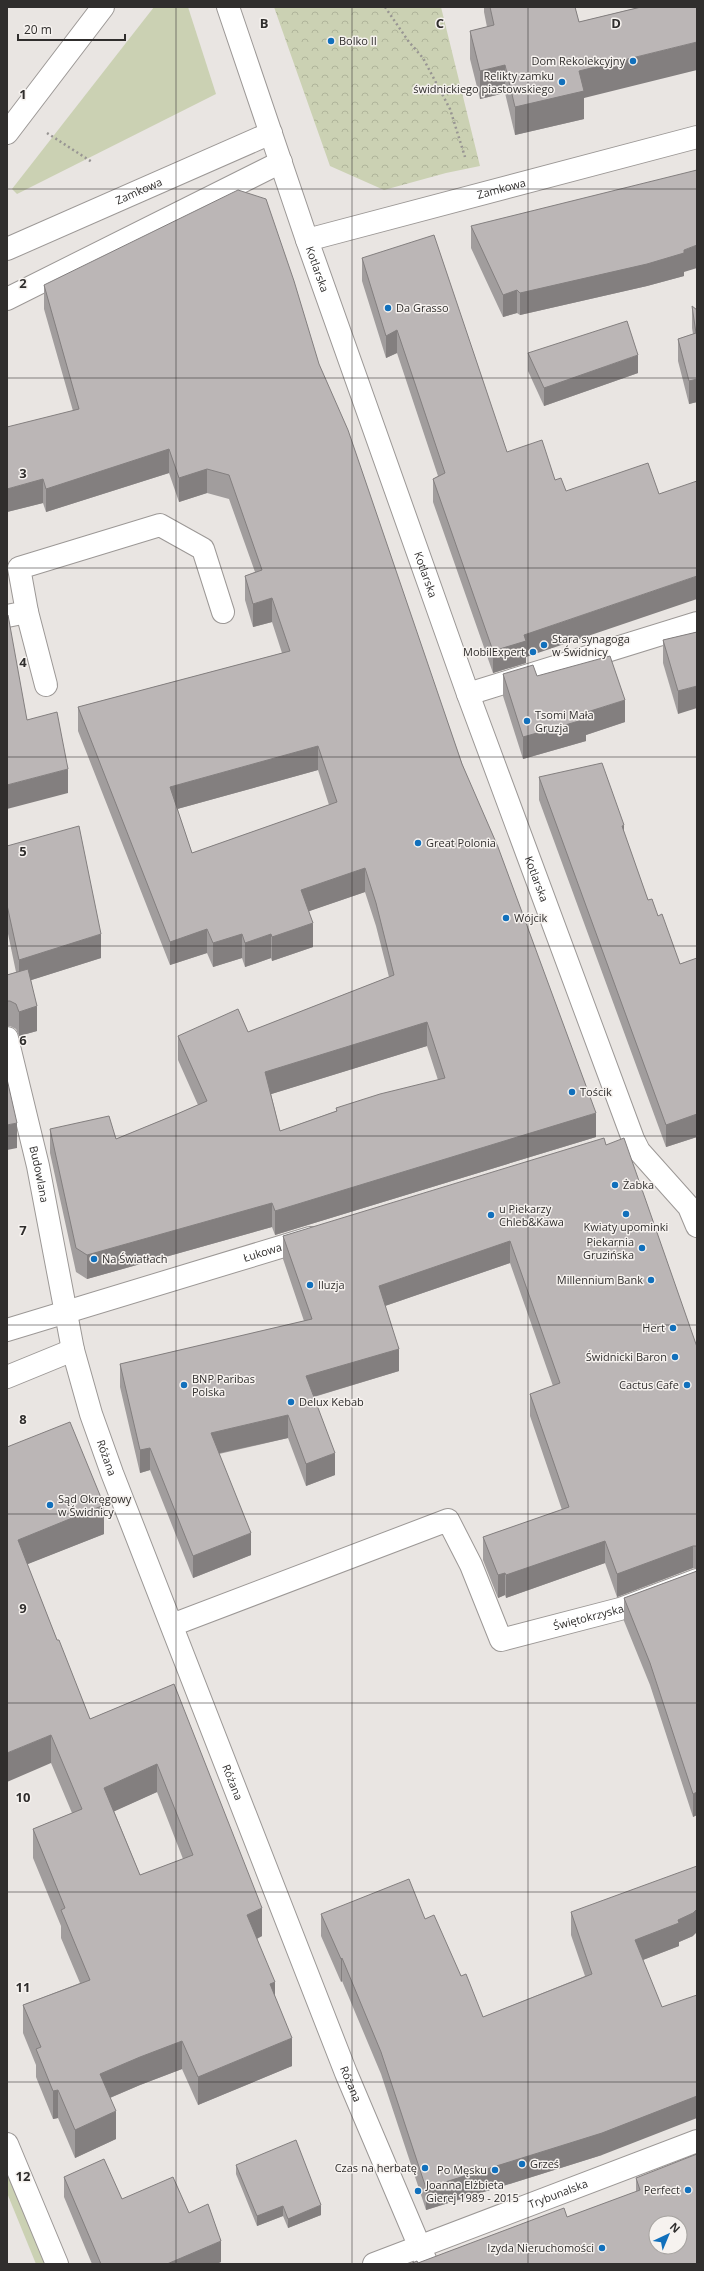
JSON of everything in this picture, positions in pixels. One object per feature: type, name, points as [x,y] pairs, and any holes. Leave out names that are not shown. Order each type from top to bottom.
[{"type":"street","points":[[7,133],[103,7]]},
{"type":"street","name":"Kotlarska","points":[[228,7],[306,240],[468,694],[624,1142],[639,1152],[694,1213]]},
{"type":"street","name":"Zamkowa","points":[[7,249],[271,133]]},
{"type":"street","name":"Zamkowa","points":[[306,240],[697,137]]},
{"type":"street","points":[[7,299],[280,162]]},
{"type":"street","points":[[46,685],[17,614],[19,568],[160,525],[202,549],[223,612]]},
{"type":"street","points":[[468,694],[697,623]]},
{"type":"street","name":"Budowlana","points":[[7,1038],[38,1166],[66,1312]]},
{"type":"street","name":"Łukowa","points":[[7,1330],[332,1232]]},
{"type":"street","name":"Różana","points":[[66,1312],[73,1350],[91,1414],[107,1459],[346,2073],[423,2255]]},
{"type":"street","points":[[7,1377],[73,1350]]},
{"type":"street","name":"Świętokrzyska","points":[[172,1625],[448,1520],[472,1564],[501,1640],[620,1609],[697,1580]]},
{"type":"street","name":"Trybunalska","points":[[374,2264],[423,2255],[697,2141]]},
{"type":"street","points":[[7,2144],[57,2264]]},
{"type":"path","points":[[385,7],[422,58],[450,109],[465,157]]},
{"type":"path","points":[[47,133],[92,162]]},
{"type":"green space","points":[[154,7],[188,7],[216,94],[17,194],[12,189]]},
{"type":"green space","points":[[274,7],[441,7],[480,166],[446,173],[384,190],[330,166]]},
{"type":"green space","points":[[7,2162],[48,2264],[36,2264],[7,2193]]},
{"type":"building","name":"Relikty zamku świdnickiego piastowskiego","points":[[490,7],[575,7],[579,22],[641,7],[697,7],[697,42],[579,71],[584,91],[515,107],[505,65],[480,71],[470,31],[494,25]]},
{"type":"building","points":[[697,170],[697,245],[684,250],[684,253],[647,264],[520,293],[517,290],[503,295],[471,226]]},
{"type":"building","points":[[238,190],[266,199],[294,281],[319,364],[348,430],[462,764],[498,847],[596,1113],[275,1211],[272,1203],[87,1255],[76,1248],[50,1129],[109,1116],[116,1139],[207,1101],[178,1036],[238,1009],[248,1032],[394,975],[376,903],[365,868],[301,890],[313,923],[272,937],[271,934],[245,943],[242,934],[213,943],[207,929],[170,942],[78,707],[290,651],[272,598],[253,604],[245,576],[262,570],[229,475],[207,469],[179,478],[169,449],[46,489],[43,479],[7,489],[7,427],[79,409],[44,285]],"holes":[[[318,746],[337,802],[192,853],[170,787]],[[427,1022],[445,1078],[380,1094],[336,1108],[337,1111],[280,1131],[265,1072]]]},
{"type":"building","points":[[434,235],[507,452],[542,440],[555,480],[561,478],[566,491],[648,463],[659,494],[697,481],[697,576],[524,635],[526,641],[493,651],[433,479],[445,473],[397,330],[386,336],[362,258]]},
{"type":"building","points":[[692,306],[697,310],[697,379],[689,381],[678,339],[696,333]]},
{"type":"building","points":[[627,321],[638,355],[544,388],[528,353]]},
{"type":"building","points":[[7,615],[27,720],[57,712],[68,769],[7,785]]},
{"type":"building","points":[[697,632],[697,686],[678,691],[663,640]]},
{"type":"building","points":[[610,656],[625,700],[584,713],[586,719],[523,737],[503,674],[533,665],[537,676]]},
{"type":"building","points":[[602,763],[648,900],[652,899],[658,916],[662,914],[680,964],[697,958],[697,1114],[666,1125],[539,777]]},
{"type":"building","points":[[79,826],[101,934],[19,960],[7,905],[7,846]]},
{"type":"building","points":[[28,969],[37,1006],[19,1012],[16,1004],[7,1001],[7,975]]},
{"type":"building","points":[[7,1079],[17,1123],[7,1125]]},
{"type":"building","points":[[604,1138],[606,1145],[624,1138],[697,1347],[697,1546],[693,1546],[617,1574],[605,1541],[506,1575],[505,1573],[498,1575],[483,1537],[569,1507],[530,1394],[560,1383],[510,1241],[379,1286],[399,1349],[306,1376],[335,1453],[306,1464],[288,1415],[211,1433],[251,1533],[193,1556],[150,1448],[140,1450],[120,1364],[312,1319],[283,1236]]},
{"type":"building","points":[[70,1422],[104,1505],[18,1540],[90,1719],[174,1684],[262,1908],[247,1915],[275,1982],[270,1984],[292,2038],[198,2077],[182,2041],[140,2057],[100,2074],[116,2111],[75,2130],[58,2090],[53,2091],[36,2049],[41,2047],[23,2005],[90,1980],[61,1910],[65,1908],[33,1829],[82,1809],[51,1735],[7,1753],[7,1447]],"holes":[[[157,1764],[193,1855],[140,1875],[104,1788]]]},
{"type":"building","points":[[697,1571],[697,1792],[693,1794],[650,1663],[624,1598]]},
{"type":"building","points":[[697,1866],[697,1909],[693,1913],[678,1920],[679,1923],[635,1940],[662,2007],[697,1995],[697,2096],[602,2133],[426,2188],[381,2052],[342,1958],[341,1959],[321,1914],[409,1879],[425,1919],[434,1915],[461,1976],[466,1974],[483,2017],[592,1974],[571,1912]]},
{"type":"building","points":[[296,2140],[321,2205],[288,2219],[283,2206],[257,2216],[236,2165]]},
{"type":"building","points":[[697,2154],[697,2264],[410,2264],[417,2261],[418,2263],[564,2208],[567,2217],[640,2190],[636,2178]]},
{"type":"building","points":[[104,2159],[122,2199],[173,2177],[189,2213],[208,2204],[221,2241],[167,2264],[101,2264],[64,2177]]},
{"type":"place","name":"Bolko II","points":[[331,41]]},
{"type":"place","name":"Dom Rekolekcyjny","points":[[633,61]]},
{"type":"place","name":"Relikty zamku świdnickiego piastowskiego","points":[[562,82]]},
{"type":"place","name":"Da Grasso","points":[[388,308]]},
{"type":"place","name":"Stara synagoga w Świdnicy","points":[[544,645]]},
{"type":"place","name":"MobilExpert","points":[[533,652]]},
{"type":"place","name":"Tsomi Mała Gruzja","points":[[527,721]]},
{"type":"place","name":"Great Polonia","points":[[418,843]]},
{"type":"place","name":"Wójcik","points":[[506,918]]},
{"type":"place","name":"Tościk","points":[[572,1092]]},
{"type":"place","name":"Żabka","points":[[615,1185]]},
{"type":"place","name":"Kwiaty upominki","points":[[626,1214]]},
{"type":"place","name":"u Piekarzy Chleb&Kawa","points":[[491,1215]]},
{"type":"place","name":"Piekarnia Gruzińska","points":[[642,1248]]},
{"type":"place","name":"Na Światłach","points":[[94,1259]]},
{"type":"place","name":"Millennium Bank","points":[[651,1280]]},
{"type":"place","name":"Iluzja","points":[[310,1285]]},
{"type":"place","name":"Hert","points":[[673,1328]]},
{"type":"place","name":"Świdnicki Baron","points":[[675,1357]]},
{"type":"place","name":"BNP Paribas Polska","points":[[184,1385]]},
{"type":"place","name":"Cactus Cafe","points":[[687,1385]]},
{"type":"place","name":"Delux Kebab","points":[[291,1402]]},
{"type":"place","name":"Sąd Okręgowy w Świdnicy","points":[[50,1505]]},
{"type":"place","name":"Grześ","points":[[522,2164]]},
{"type":"place","name":"Czas na herbatę","points":[[425,2168]]},
{"type":"place","name":"Po Męsku","points":[[495,2170]]},
{"type":"place","name":"Perfect","points":[[688,2190]]},
{"type":"place","name":"Joanna Elżbieta Gierej 1989 - 2015","points":[[418,2191]]},
{"type":"place","name":"Izyda Nieruchomości","points":[[602,2248]]}]
